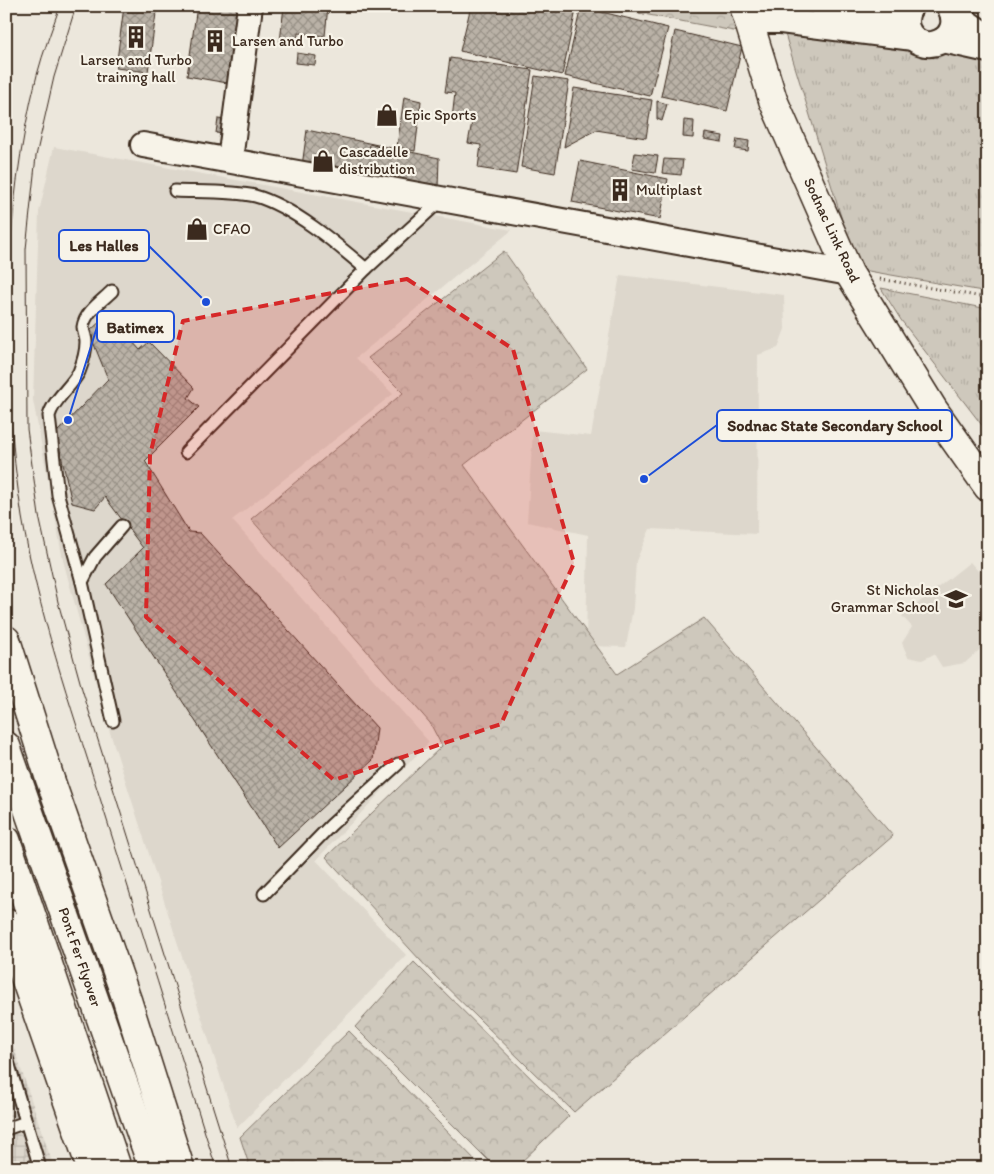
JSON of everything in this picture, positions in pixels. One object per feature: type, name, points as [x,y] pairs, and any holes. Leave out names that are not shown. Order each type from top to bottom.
[{"type":"main road","name":"Sodnac Link Road","points":[[754,11],[773,100],[849,273],[934,409],[988,487]]},
{"type":"main road","points":[[6,640],[50,779],[127,1000],[180,1168]]},
{"type":"main road","name":"Pont Fer Flyover","points":[[6,746],[154,1168]]},
{"type":"main road","points":[[6,840],[117,1168]]},
{"type":"main road","points":[[6,923],[92,1168]]},
{"type":"street","points":[[230,160],[250,6]]},
{"type":"street","points":[[825,7],[910,20],[928,44],[943,40],[988,50]]},
{"type":"street","points":[[943,40],[953,28],[951,9]]},
{"type":"street","points":[[951,9],[988,37]]},
{"type":"street","points":[[754,11],[780,21],[910,20]]},
{"type":"street","points":[[143,145],[440,201],[849,273]]},
{"type":"lane","points":[[175,190],[255,196],[280,207],[318,230],[366,270]]},
{"type":"lane","points":[[186,452],[366,270],[440,201]]},
{"type":"lane","points":[[112,291],[90,312],[83,327],[86,341],[85,356],[78,373],[65,394],[51,408],[49,416],[58,495],[82,582],[113,721]]},
{"type":"lane","points":[[82,582],[95,557],[122,526]]},
{"type":"lane","points":[[264,894],[331,825],[398,764]]},
{"type":"lane","points":[[6,1056],[40,1168]]},
{"type":"lane","points":[[6,1129],[26,1122]]},
{"type":"path","points":[[849,273],[988,298]]},
{"type":"highlighted area","points":[[407,279],[513,349],[574,563],[501,724],[334,780],[146,617],[150,455],[183,321]]},
{"type":"shaded area","points":[[54,147],[512,230],[356,358],[393,394],[232,520],[429,742],[316,860],[406,955],[237,1128],[106,720],[63,560],[33,400],[39,212]]},
{"type":"shaded area","points":[[620,275],[784,295],[785,329],[778,348],[758,355],[757,534],[650,529],[636,561],[633,608],[626,647],[586,646],[588,535],[527,522],[533,430],[591,436]]},
{"type":"shaded area","name":"St Nicholas Grammar School","points":[[970,562],[988,582],[988,642],[965,663],[942,667],[934,654],[922,660],[908,657],[902,643],[912,627],[902,616]]},
{"type":"shaded area","points":[[6,1024],[54,1168],[6,1168]]},
{"type":"green space","points":[[601,6],[731,6],[739,32]]},
{"type":"green space","points":[[781,21],[988,56],[988,292],[857,269]]},
{"type":"green space","points":[[504,251],[587,369],[464,465],[617,674],[704,618],[893,836],[574,1112],[431,972],[326,857],[442,746],[430,723],[251,519],[403,393],[368,358]]},
{"type":"green space","points":[[881,288],[988,309],[988,433],[901,320]]},
{"type":"green space","points":[[414,962],[569,1116],[515,1168],[496,1168],[355,1027]]},
{"type":"green space","points":[[349,1031],[483,1168],[250,1168],[240,1137]]},
{"type":"building","name":"Larsen and Turbo training hall","points":[[124,6],[157,6],[148,72],[116,68]]},
{"type":"building","name":"Larsen and Turbo","points":[[197,6],[244,6],[233,84],[187,76]]},
{"type":"building","points":[[284,6],[328,6],[325,36],[298,33],[297,44],[280,42]]},
{"type":"building","points":[[471,6],[561,6],[576,10],[562,75],[460,51]]},
{"type":"building","points":[[581,7],[668,28],[650,96],[565,76]]},
{"type":"building","points":[[675,31],[742,47],[727,111],[661,96]]},
{"type":"building","points":[[297,53],[316,56],[315,65],[296,63]]},
{"type":"building","points":[[450,58],[532,70],[516,174],[478,168],[481,145],[468,143],[472,122],[452,119],[455,93],[445,92]]},
{"type":"building","points":[[535,76],[569,81],[555,173],[521,167]]},
{"type":"building","points":[[574,88],[652,100],[646,138],[596,130],[564,147]]},
{"type":"building","points":[[404,97],[421,101],[415,151],[397,147]]},
{"type":"building","points":[[657,101],[667,104],[662,121],[657,119]]},
{"type":"building","points":[[218,119],[233,121],[231,135],[216,133]]},
{"type":"building","points":[[684,120],[694,121],[693,138],[683,137]]},
{"type":"building","points":[[307,130],[439,158],[438,188],[302,166]]},
{"type":"building","points":[[705,133],[723,136],[722,142],[704,139]]},
{"type":"building","points":[[737,139],[749,141],[748,151],[735,149]]},
{"type":"building","points":[[370,144],[393,151],[394,158],[369,151]]},
{"type":"building","points":[[635,153],[658,156],[655,173],[632,169]]},
{"type":"building","points":[[664,159],[683,160],[681,175],[662,173]]},
{"type":"building","name":"Multiplast","points":[[580,161],[668,179],[660,219],[572,202]]},
{"type":"building","points":[[108,314],[140,350],[149,342],[194,388],[188,398],[199,407],[145,461],[189,532],[200,533],[377,728],[373,760],[278,848],[106,584],[143,548],[105,497],[95,509],[72,503],[56,433],[108,379],[89,332]]},
{"type":"tram line","points":[[60,6],[39,66],[25,127],[11,238],[8,295],[10,408],[22,517],[37,587],[66,692],[216,1168]]},
{"type":"tram line","points":[[76,6],[54,77],[36,156],[26,249],[27,429],[39,516],[58,602],[82,689],[232,1168]]},
{"type":"place","name":"Larsen and Turbo training hall","points":[[136,37]]},
{"type":"place","name":"Larsen and Turbo","points":[[215,41]]},
{"type":"place","name":"Epic Sports","points":[[387,115]]},
{"type":"place","name":"Cascadelle distribution","points":[[323,161]]},
{"type":"place","name":"Multiplast","points":[[620,190]]},
{"type":"place","name":"CFAO","points":[[197,229]]},
{"type":"place","name":"Les Halles","points":[[206,302]]},
{"type":"place","name":"Batimex","points":[[68,420]]},
{"type":"place","name":"Sodnac State Secondary School","points":[[644,479]]},
{"type":"place","name":"St Nicholas Grammar School","points":[[956,599]]}]
